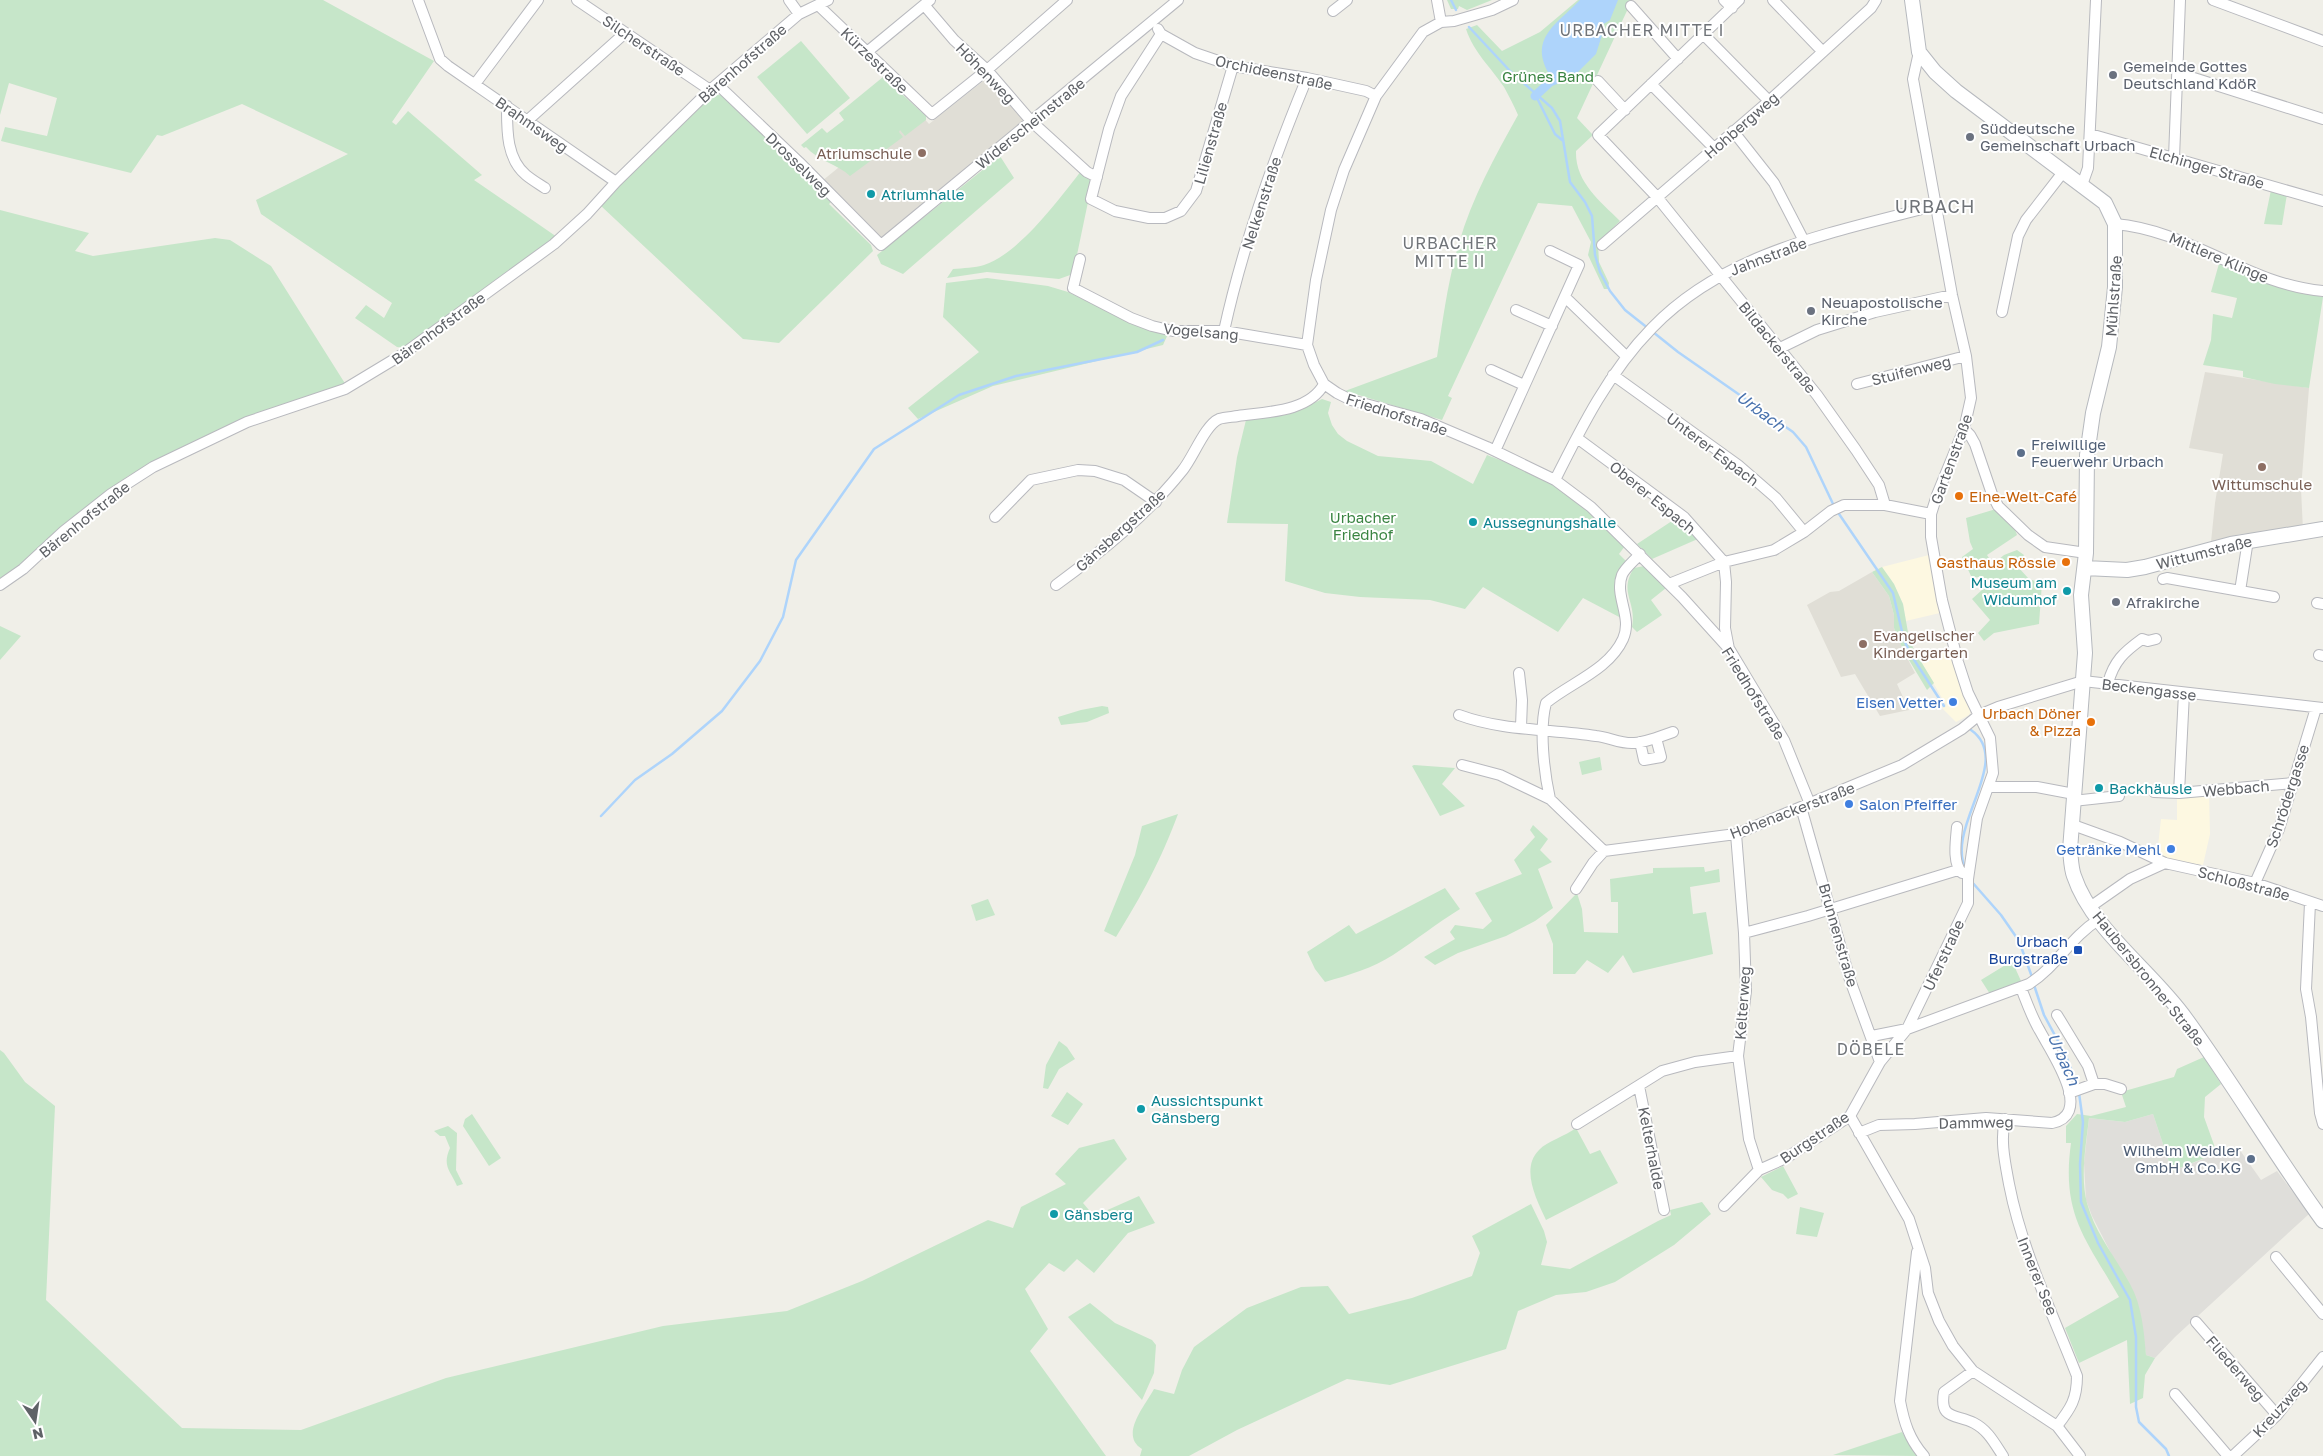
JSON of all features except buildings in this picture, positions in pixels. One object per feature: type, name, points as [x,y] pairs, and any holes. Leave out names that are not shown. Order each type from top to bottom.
[{"type":"street","name":"Brahmsweg","points":[[418,0],[440,59],[616,182]]},
{"type":"street","points":[[475,84],[538,0]]},
{"type":"street","name":"Silcherstraße","points":[[577,0],[592,4],[625,33],[713,87]]},
{"type":"street","points":[[789,0],[799,14]]},
{"type":"street","name":"Bärenhofstraße","points":[[0,585],[23,570],[64,531],[110,494],[153,467],[247,422],[345,389],[379,370],[554,244],[587,214],[616,182],[713,87],[799,14],[828,0]]},
{"type":"street","points":[[987,70],[1067,0]]},
{"type":"street","name":"Widerscheinstraße","points":[[881,245],[1178,0]]},
{"type":"street","points":[[1333,11],[1347,0]]},
{"type":"street","points":[[1437,0],[1441,22]]},
{"type":"street","points":[[1324,384],[1307,345],[1316,280],[1331,210],[1344,170],[1376,96],[1423,32],[1441,22],[1454,21],[1492,10],[1513,0]]},
{"type":"street","points":[[1773,0],[1823,52]]},
{"type":"street","name":"Hohbergweg","points":[[1602,245],[1733,130],[1769,101],[1871,8],[1876,0]]},
{"type":"street","points":[[1912,0],[1919,52]]},
{"type":"street","points":[[2082,184],[2088,168],[2096,0]]},
{"type":"street","points":[[2174,158],[2180,0]]},
{"type":"street","points":[[2213,0],[2323,41]]},
{"type":"street","points":[[1598,81],[1625,110],[1703,34],[1732,2]]},
{"type":"street","points":[[867,52],[928,3]]},
{"type":"street","name":"Höhenweg","points":[[928,3],[954,40],[987,70],[1031,121],[1087,172],[1097,177]]},
{"type":"street","name":"Kürzestraße","points":[[818,5],[932,114],[987,70]]},
{"type":"street","points":[[1631,6],[1678,59]]},
{"type":"street","name":"Orchideenstraße","points":[[1153,22],[1161,34],[1194,54],[1232,66],[1307,78],[1366,91],[1376,96]]},
{"type":"street","points":[[528,120],[625,33]]},
{"type":"street","points":[[1097,177],[1109,129],[1121,96],[1161,34]]},
{"type":"street","points":[[1703,34],[1769,101]]},
{"type":"street","name":"Mühlstraße","points":[[1919,52],[1935,72],[1956,91],[2105,203],[2115,224],[2115,287],[2109,347],[2092,413],[2087,455],[2086,553],[2081,595],[2085,653],[2083,681]]},
{"type":"street","name":"Gartenstraße","points":[[1919,52],[1913,79],[1952,295],[1966,356],[1971,398],[1964,429],[1931,514],[1931,537],[1942,600],[1963,678],[1979,716]]},
{"type":"street","name":"Lilienstraße","points":[[1097,177],[1091,199],[1115,212],[1149,218],[1166,218],[1181,211],[1196,191],[1232,66]]},
{"type":"street","points":[[2178,73],[2323,119]]},
{"type":"street","name":"Nelkenstraße","points":[[1224,331],[1260,202],[1281,139],[1307,78]]},
{"type":"street","points":[[1651,84],[1714,148]]},
{"type":"street","name":"Drosselweg","points":[[713,87],[881,245]]},
{"type":"street","points":[[507,106],[508,143],[517,164],[525,175],[545,188]]},
{"type":"street","name":"Bildackerstraße","points":[[1625,110],[1598,135],[1657,197],[1817,395],[1879,486],[1885,505]]},
{"type":"street","points":[[1733,130],[1774,183],[1804,241]]},
{"type":"street","name":"Elchinger Straße","points":[[2090,134],[2323,201]]},
{"type":"street","points":[[2002,312],[2018,236],[2026,220],[2064,171]]},
{"type":"street","name":"Jahnstraße","points":[[1555,480],[1594,405],[1627,357],[1650,330],[1693,293],[1720,275],[1746,262],[1804,241],[1937,205]]},
{"type":"street","name":"Mittlere Klinge","points":[[2115,224],[2154,230],[2283,284],[2323,291]]},
{"type":"street","points":[[1495,451],[1579,265],[1550,251]]},
{"type":"street","name":"Vogelsang","points":[[1080,260],[1073,288],[1131,318],[1152,326],[1173,330],[1224,331],[1307,345]]},
{"type":"street","points":[[1778,349],[1817,330],[1875,312],[1952,295]]},
{"type":"street","points":[[1565,297],[1627,357]]},
{"type":"street","points":[[1516,310],[1552,326]]},
{"type":"street","name":"Stuifenweg","points":[[1857,384],[1966,356]]},
{"type":"street","points":[[1491,370],[1524,385]]},
{"type":"street","name":"Unterer Espach","points":[[1613,376],[1738,465],[1776,498],[1804,532]]},
{"type":"street","name":"Friedhofstraße","points":[[1324,384],[1337,394],[1351,400],[1421,419],[1495,451],[1555,480],[1591,506],[1670,584],[1730,650],[1784,740],[1806,805]]},
{"type":"street","name":"Gänsbergstraße","points":[[1056,586],[1156,502],[1184,469],[1212,424],[1220,418],[1273,412],[1294,406],[1319,394],[1324,384]]},
{"type":"street","points":[[1964,429],[1975,444],[1998,506],[2028,535],[2044,547],[2086,553]]},
{"type":"street","name":"Oberer Espach","points":[[1577,438],[1684,517],[1724,562]]},
{"type":"street","points":[[995,517],[1031,480],[1078,470],[1095,471],[1124,480],[1156,502]]},
{"type":"street","points":[[1670,584],[1724,562],[1774,550],[1804,532],[1831,511],[1844,505],[1885,505],[1931,514]]},
{"type":"street","name":"Wittumstraße","points":[[2085,568],[2128,570],[2145,568],[2248,540],[2323,528]]},
{"type":"street","points":[[2240,591],[2248,540]]},
{"type":"street","points":[[1550,799],[1543,731],[1543,714],[1546,703],[1584,678],[1609,658],[1623,639],[1626,618],[1619,591],[1622,574],[1640,554]]},
{"type":"street","points":[[1724,562],[1726,582],[1724,628],[1730,650]]},
{"type":"street","points":[[2163,580],[2274,597]]},
{"type":"street","points":[[2108,683],[2112,667],[2130,648],[2142,639],[2148,642],[2156,640]]},
{"type":"street","points":[[1519,673],[1522,700],[1521,727]]},
{"type":"street","name":"Beckengasse","points":[[1979,716],[1998,707],[2083,681],[2319,708]]},
{"type":"street","name":"Haubersbronner Straße","points":[[2083,681],[2070,850],[2073,874],[2098,920],[2185,1017],[2291,1177],[2323,1220]]},
{"type":"street","name":"Webbach","points":[[2179,793],[2184,693]]},
{"type":"street","name":"Schrödergasse","points":[[2255,883],[2279,829],[2319,708]]},
{"type":"street","points":[[1459,716],[1472,720],[1543,731],[1598,736],[1609,741],[1640,742],[1673,732]]},
{"type":"street","name":"Hohenackerstraße","points":[[1604,851],[1736,834],[1902,765],[1979,716]]},
{"type":"street","name":"Uferstraße","points":[[1907,1029],[1968,903],[1969,876],[1977,818],[1990,787],[1993,774],[1993,755],[1990,738],[1979,716]]},
{"type":"street","points":[[1640,742],[1644,760],[1661,756],[1656,738]]},
{"type":"street","points":[[1462,765],[1500,774],[1550,799],[1604,851],[1593,863],[1576,888]]},
{"type":"street","name":"Webbach","points":[[2154,792],[2179,793],[2294,783]]},
{"type":"street","points":[[1990,787],[2037,787],[2074,797],[2119,796]]},
{"type":"street","name":"Brunnenstraße","points":[[1806,805],[1850,980],[1880,1062]]},
{"type":"street","name":"Schloßstraße","points":[[2073,825],[2120,842],[2165,863],[2255,883],[2323,906]]},
{"type":"street","points":[[1957,827],[1955,844],[1958,870]]},
{"type":"street","name":"Kelterweg","points":[[1736,834],[1744,933],[1746,991],[1738,1056],[1749,1139],[1759,1170]]},
{"type":"street","points":[[2090,907],[2130,879],[2165,863]]},
{"type":"street","points":[[1744,933],[1958,870],[1969,876]]},
{"type":"street","points":[[2310,903],[2306,989],[2312,1017],[2320,1113],[2323,1124]]},
{"type":"street","points":[[1872,1036],[1907,1029],[2025,986],[2041,977],[2084,929],[2098,920]]},
{"type":"street","name":"Dammweg","points":[[1859,1133],[1879,1125],[1986,1118],[2052,1123],[2062,1121],[2068,1114],[2072,1092],[2039,1030],[2025,986]]},
{"type":"street","points":[[2058,1015],[2088,1066],[2090,1086]]},
{"type":"street","name":"Burgstraße","points":[[1724,1206],[1759,1170],[1786,1158],[1850,1116],[1880,1062],[1907,1029]]},
{"type":"street","name":"Kelterhalde","points":[[1577,1124],[1662,1072],[1695,1062],[1738,1056]]},
{"type":"street","points":[[2072,1092],[2090,1086],[2106,1084],[2122,1089]]},
{"type":"street","name":"Kelterhalde","points":[[1639,1086],[1664,1210]]},
{"type":"street","points":[[1850,1116],[1909,1219],[1925,1268],[1928,1293],[1939,1321],[1954,1346],[1973,1371],[2057,1426],[2080,1456]]},
{"type":"street","name":"Innerer See","points":[[2005,1119],[2002,1137],[2015,1213],[2032,1265],[2077,1376],[2077,1394],[2070,1410],[2057,1426]]},
{"type":"street","points":[[1918,1249],[1900,1401],[1904,1424],[1914,1445],[1924,1456]]},
{"type":"street","points":[[2276,1257],[2323,1314]]},
{"type":"street","name":"Fliederweg","points":[[2196,1322],[2277,1415]]},
{"type":"street","name":"Kreuzweg","points":[[2233,1456],[2277,1415],[2323,1357]]},
{"type":"street","points":[[1973,1371],[1944,1392],[1942,1403],[1945,1411],[1953,1417],[1975,1424],[1991,1436],[2003,1456]]},
{"type":"street","points":[[2176,1394],[2228,1456]]},
{"type":"shaded area","name":"Atriumschule","points":[[987,78],[1025,120],[882,242],[822,181],[892,124],[885,115],[899,104],[915,108],[929,124]]},
{"type":"shaded area","name":"Wittumschule","points":[[2205,372],[2309,388],[2301,489],[2303,530],[2240,534],[2211,542],[2223,454],[2189,448]]},
{"type":"shaded area","points":[[1929,555],[1940,613],[1906,621],[1903,604],[1894,584],[1882,567]]},
{"type":"shaded area","name":"Evangelischer Kindergarten","points":[[1872,572],[1889,596],[1894,615],[1894,628],[1915,673],[1897,684],[1909,710],[1880,716],[1855,674],[1841,677],[1807,605],[1830,592],[1839,591]]},
{"type":"shaded area","points":[[1949,649],[1971,710],[1969,715],[1956,722],[1942,708],[1946,705],[1920,660],[1937,650]]},
{"type":"shaded area","points":[[2209,793],[2210,834],[2203,865],[2173,861],[2157,855],[2161,819],[2177,820],[2177,794]]},
{"type":"shaded area","points":[[2153,1114],[2172,1171],[2237,1146],[2261,1180],[2277,1171],[2309,1214],[2175,1337],[2155,1358],[2146,1355],[2139,1308],[2092,1216],[2086,1200],[2084,1163],[2089,1118],[2125,1122]]},
{"type":"green space","points":[[0,0],[323,0],[434,61],[392,122],[396,125],[408,111],[482,175],[474,180],[557,237],[406,348],[397,347],[355,318],[366,305],[384,318],[392,303],[261,214],[256,200],[348,154],[242,104],[162,136],[157,135],[131,173],[1,141],[5,127],[47,136],[57,98],[9,83],[0,115]]},
{"type":"green space","points":[[1447,0],[1492,0],[1467,10],[1459,6],[1458,9],[1451,9]]},
{"type":"green space","name":"Grünes Band","points":[[1578,0],[1632,0],[1577,118],[1593,135],[1576,151],[1580,172],[1590,190],[1620,221],[1598,243],[1599,262],[1609,283],[1608,289],[1604,289],[1588,255],[1591,242],[1572,206],[1538,203],[1448,396],[1452,398],[1442,420],[1345,391],[1437,357],[1449,285],[1464,226],[1485,178],[1518,115],[1504,87],[1478,52],[1469,38],[1466,29],[1477,25],[1502,51],[1540,32]]},
{"type":"green space","points":[[801,41],[850,98],[807,134],[757,77]]},
{"type":"green space","points":[[883,77],[926,116],[926,120],[905,136],[900,130],[899,132],[903,137],[850,176],[801,145],[822,128],[827,133],[844,120],[839,113]]},
{"type":"green space","points":[[712,94],[721,95],[832,201],[829,204],[871,245],[873,251],[779,343],[743,339],[600,205]]},
{"type":"green space","points":[[1000,156],[1014,178],[903,274],[881,264],[877,255]]},
{"type":"green space","points":[[1082,170],[1093,178],[1073,274],[1059,279],[987,272],[947,278],[953,269],[984,265],[998,259],[1011,249],[1038,224]]},
{"type":"green space","points":[[2271,190],[2287,194],[2282,225],[2264,224]]},
{"type":"green space","points":[[0,210],[89,233],[75,251],[93,256],[215,238],[230,240],[271,266],[346,385],[173,452],[128,476],[78,513],[40,550],[0,581]]},
{"type":"green space","points":[[2220,260],[2290,290],[2323,297],[2309,388],[2275,384],[2243,377],[2243,371],[2203,365],[2211,340],[2213,314],[2232,318],[2237,298],[2211,292]]},
{"type":"green space","points":[[987,278],[1048,286],[1068,292],[1142,328],[1168,334],[1163,345],[993,386],[918,419],[908,408],[979,352],[943,317],[946,283]]},
{"type":"green space","name":"Urbacher Friedhof","points":[[1322,399],[1331,402],[1328,413],[1332,425],[1338,434],[1347,441],[1378,456],[1431,461],[1473,484],[1487,455],[1535,474],[1580,501],[1625,546],[1619,554],[1626,561],[1616,583],[1623,619],[1583,598],[1558,632],[1483,587],[1465,609],[1430,600],[1360,597],[1325,593],[1285,581],[1288,524],[1227,523],[1237,457],[1246,420],[1285,414]]},
{"type":"green space","points":[[1996,509],[2012,522],[2017,535],[1987,555],[1993,564],[2004,555],[2017,550],[2024,555],[2018,567],[2029,579],[2042,583],[2039,624],[1994,633],[1984,641],[1978,633],[1990,620],[1972,599],[1982,590],[1979,577],[1972,578],[1962,557],[1973,549],[1966,518]]},
{"type":"green space","points":[[1678,517],[1700,538],[1652,559],[1637,544]]},
{"type":"green space","points":[[1644,566],[1666,588],[1651,600],[1662,615],[1637,632],[1632,627],[1633,618],[1628,584],[1634,568]]},
{"type":"green space","points":[[1882,567],[1894,584],[1903,604],[1909,638],[1914,650],[1934,683],[1927,690],[1903,650],[1894,628],[1894,615],[1889,596],[1872,572]]},
{"type":"green space","points":[[0,626],[21,636],[0,660]]},
{"type":"green space","points":[[1102,706],[1108,707],[1109,713],[1087,722],[1061,725],[1058,717],[1081,710]]},
{"type":"green space","points":[[1600,757],[1602,770],[1582,775],[1579,762]]},
{"type":"green space","points":[[1412,766],[1455,768],[1442,784],[1465,806],[1440,816]]},
{"type":"green space","points":[[1178,814],[1165,847],[1150,877],[1116,937],[1104,931],[1135,855],[1142,826]]},
{"type":"green space","points":[[1533,825],[1548,839],[1540,850],[1552,862],[1538,869],[1553,908],[1535,921],[1506,936],[1458,953],[1435,965],[1424,957],[1455,939],[1450,932],[1455,925],[1483,929],[1492,921],[1475,893],[1522,874],[1514,860],[1535,837],[1530,830]]},
{"type":"green space","points":[[1704,867],[1705,872],[1719,869],[1720,882],[1690,887],[1693,914],[1706,912],[1713,954],[1633,973],[1623,955],[1608,973],[1587,960],[1575,974],[1553,974],[1553,944],[1546,925],[1577,893],[1582,909],[1584,932],[1618,933],[1618,902],[1611,902],[1610,879],[1653,873],[1653,868]]},
{"type":"green space","points":[[1445,888],[1460,909],[1385,960],[1352,974],[1325,982],[1315,969],[1307,952],[1349,925],[1356,934]]},
{"type":"green space","points":[[988,899],[995,915],[976,921],[971,905]]},
{"type":"green space","points":[[2012,961],[2021,981],[1990,994],[1981,980]]},
{"type":"green space","points":[[1059,1041],[1067,1047],[1075,1059],[1059,1069],[1048,1089],[1043,1088],[1046,1065]]},
{"type":"green space","points":[[0,1050],[25,1082],[55,1106],[46,1300],[182,1428],[301,1430],[446,1378],[663,1326],[787,1311],[862,1281],[988,1220],[1013,1228],[1021,1207],[1066,1184],[1055,1174],[1079,1148],[1114,1139],[1127,1159],[1083,1203],[1094,1216],[1139,1196],[1155,1223],[1128,1233],[1094,1273],[1077,1259],[1064,1272],[1049,1263],[1025,1289],[1048,1329],[1030,1351],[1106,1456],[0,1456]]},
{"type":"green space","points":[[2204,1057],[2221,1084],[2205,1097],[2204,1117],[2217,1153],[2172,1171],[2153,1114],[2125,1122],[2089,1118],[2084,1172],[2087,1203],[2095,1225],[2134,1292],[2142,1319],[2146,1355],[2155,1358],[2145,1375],[2143,1398],[2130,1404],[2127,1340],[2079,1363],[2065,1328],[2119,1297],[2087,1242],[2073,1208],[2069,1168],[2071,1143],[2066,1143],[2066,1126],[2077,1114],[2091,1116],[2126,1107],[2121,1092],[2174,1077],[2177,1069]]},
{"type":"green space","points":[[1067,1092],[1083,1104],[1068,1125],[1051,1116]]},
{"type":"green space","points":[[472,1114],[501,1158],[489,1166],[463,1126],[465,1119]]},
{"type":"green space","points":[[448,1126],[457,1133],[456,1170],[463,1184],[457,1186],[447,1164],[450,1148],[445,1136],[440,1136],[434,1131]]},
{"type":"green space","points":[[1576,1128],[1590,1154],[1600,1150],[1618,1183],[1546,1220],[1532,1185],[1530,1175],[1533,1158],[1542,1147]]},
{"type":"green space","points":[[1783,1166],[1798,1194],[1788,1199],[1783,1194],[1772,1190],[1761,1177]]},
{"type":"green space","points":[[1702,1202],[1711,1214],[1674,1245],[1615,1282],[1586,1292],[1556,1295],[1518,1311],[1506,1349],[1390,1385],[1347,1379],[1237,1430],[1189,1456],[1140,1456],[1142,1449],[1136,1443],[1133,1436],[1133,1428],[1154,1389],[1174,1394],[1182,1370],[1194,1347],[1247,1308],[1301,1287],[1328,1286],[1349,1314],[1412,1298],[1472,1276],[1480,1253],[1472,1236],[1531,1204],[1544,1231],[1547,1242],[1541,1265],[1570,1269],[1671,1215],[1670,1210]]},
{"type":"green space","points":[[1800,1207],[1824,1213],[1817,1237],[1796,1234]]},
{"type":"green space","points":[[1090,1303],[1115,1323],[1152,1340],[1156,1345],[1154,1373],[1142,1400],[1068,1317]]},
{"type":"green space","points":[[1902,1432],[1917,1456],[1833,1455]]},
{"type":"water","points":[[1580,0],[1618,0],[1610,20],[1602,25],[1602,35],[1596,54],[1572,78],[1552,86],[1547,80],[1551,77],[1544,64],[1543,43],[1554,25]]},
{"type":"waterway","name":"Urbach","points":[[1451,0],[1456,10]]},
{"type":"waterway","name":"Urbach","points":[[1469,27],[1510,71],[1552,108],[1560,121],[1570,182],[1585,202],[1592,216],[1595,255],[1600,272],[1610,291],[1625,310],[1649,329]]},
{"type":"waterway","name":"Urbach","points":[[1535,96],[1549,83]]},
{"type":"waterway","name":"Urbach","points":[[1536,96],[1555,134],[1562,140]]},
{"type":"waterway","name":"Urbach","points":[[1653,332],[1678,352],[1793,432],[1806,447],[1834,506]]},
{"type":"waterway","points":[[601,816],[635,780],[672,754],[722,711],[760,661],[783,617],[796,560],[874,449],[959,395],[1016,376],[1137,352],[1163,340]]},
{"type":"waterway","name":"Urbach","points":[[1837,511],[1893,593],[1904,640],[1911,655],[1944,706]]},
{"type":"waterway","name":"Urbach","points":[[1966,870],[1962,853],[1964,834],[1983,777],[1986,759],[1983,743],[1971,730]]},
{"type":"waterway","name":"Urbach","points":[[1972,882],[2001,915],[2019,941],[2032,977]]},
{"type":"waterway","name":"Urbach","points":[[2034,985],[2044,1015],[2066,1056],[2078,1088]]},
{"type":"waterway","name":"Urbach","points":[[2079,1093],[2083,1122],[2080,1164],[2081,1202],[2098,1243],[2130,1300],[2136,1337],[2136,1407],[2139,1422],[2166,1449],[2169,1456]]},
{"type":"place","name":"Gemeinde Gottes Deutschland KdöR","points":[[2113,75]]},
{"type":"place","name":"Süddeutsche Gemeinschaft Urbach","points":[[1970,137]]},
{"type":"place","name":"Atriumschule","points":[[922,153]]},
{"type":"place","name":"Atriumhalle","points":[[871,194]]},
{"type":"place","name":"Neuapostolische Kirche","points":[[1811,311]]},
{"type":"place","name":"Freiwillige Feuerwehr Urbach","points":[[2021,453]]},
{"type":"place","name":"Wittumschule","points":[[2262,467]]},
{"type":"place","name":"Eine-Welt-Café","points":[[1959,496]]},
{"type":"place","name":"Aussegnungshalle","points":[[1473,522]]},
{"type":"place","name":"Gasthaus Rössle","points":[[2066,562]]},
{"type":"place","name":"Museum am Widumhof","points":[[2067,591]]},
{"type":"place","name":"Afrakirche","points":[[2116,602]]},
{"type":"place","name":"Evangelischer Kindergarten","points":[[1863,644]]},
{"type":"place","name":"Eisen Vetter","points":[[1953,702]]},
{"type":"place","name":"Urbach Döner & Pizza","points":[[2091,722]]},
{"type":"place","name":"Backhäusle","points":[[2099,788]]},
{"type":"place","name":"Salon Pfeiffer","points":[[1849,804]]},
{"type":"place","name":"Getränke Mehl","points":[[2171,849]]},
{"type":"place","name":"Urbach Burgstraße","points":[[2078,950]]},
{"type":"place","name":"Aussichtspunkt Gänsberg","points":[[1141,1109]]},
{"type":"place","name":"Wilhelm Weidler GmbH & Co.KG","points":[[2251,1159]]},
{"type":"place","name":"Gänsberg","points":[[1054,1214]]},
{"type":"district","name":"URBACHER MITTE I","points":[[1642,30]]},
{"type":"district","name":"URBACH","points":[[1935,206]]},
{"type":"district","name":"URBACHER MITTE II","points":[[1450,252]]},
{"type":"district","name":"DÖBELE","points":[[1871,1049]]}]
